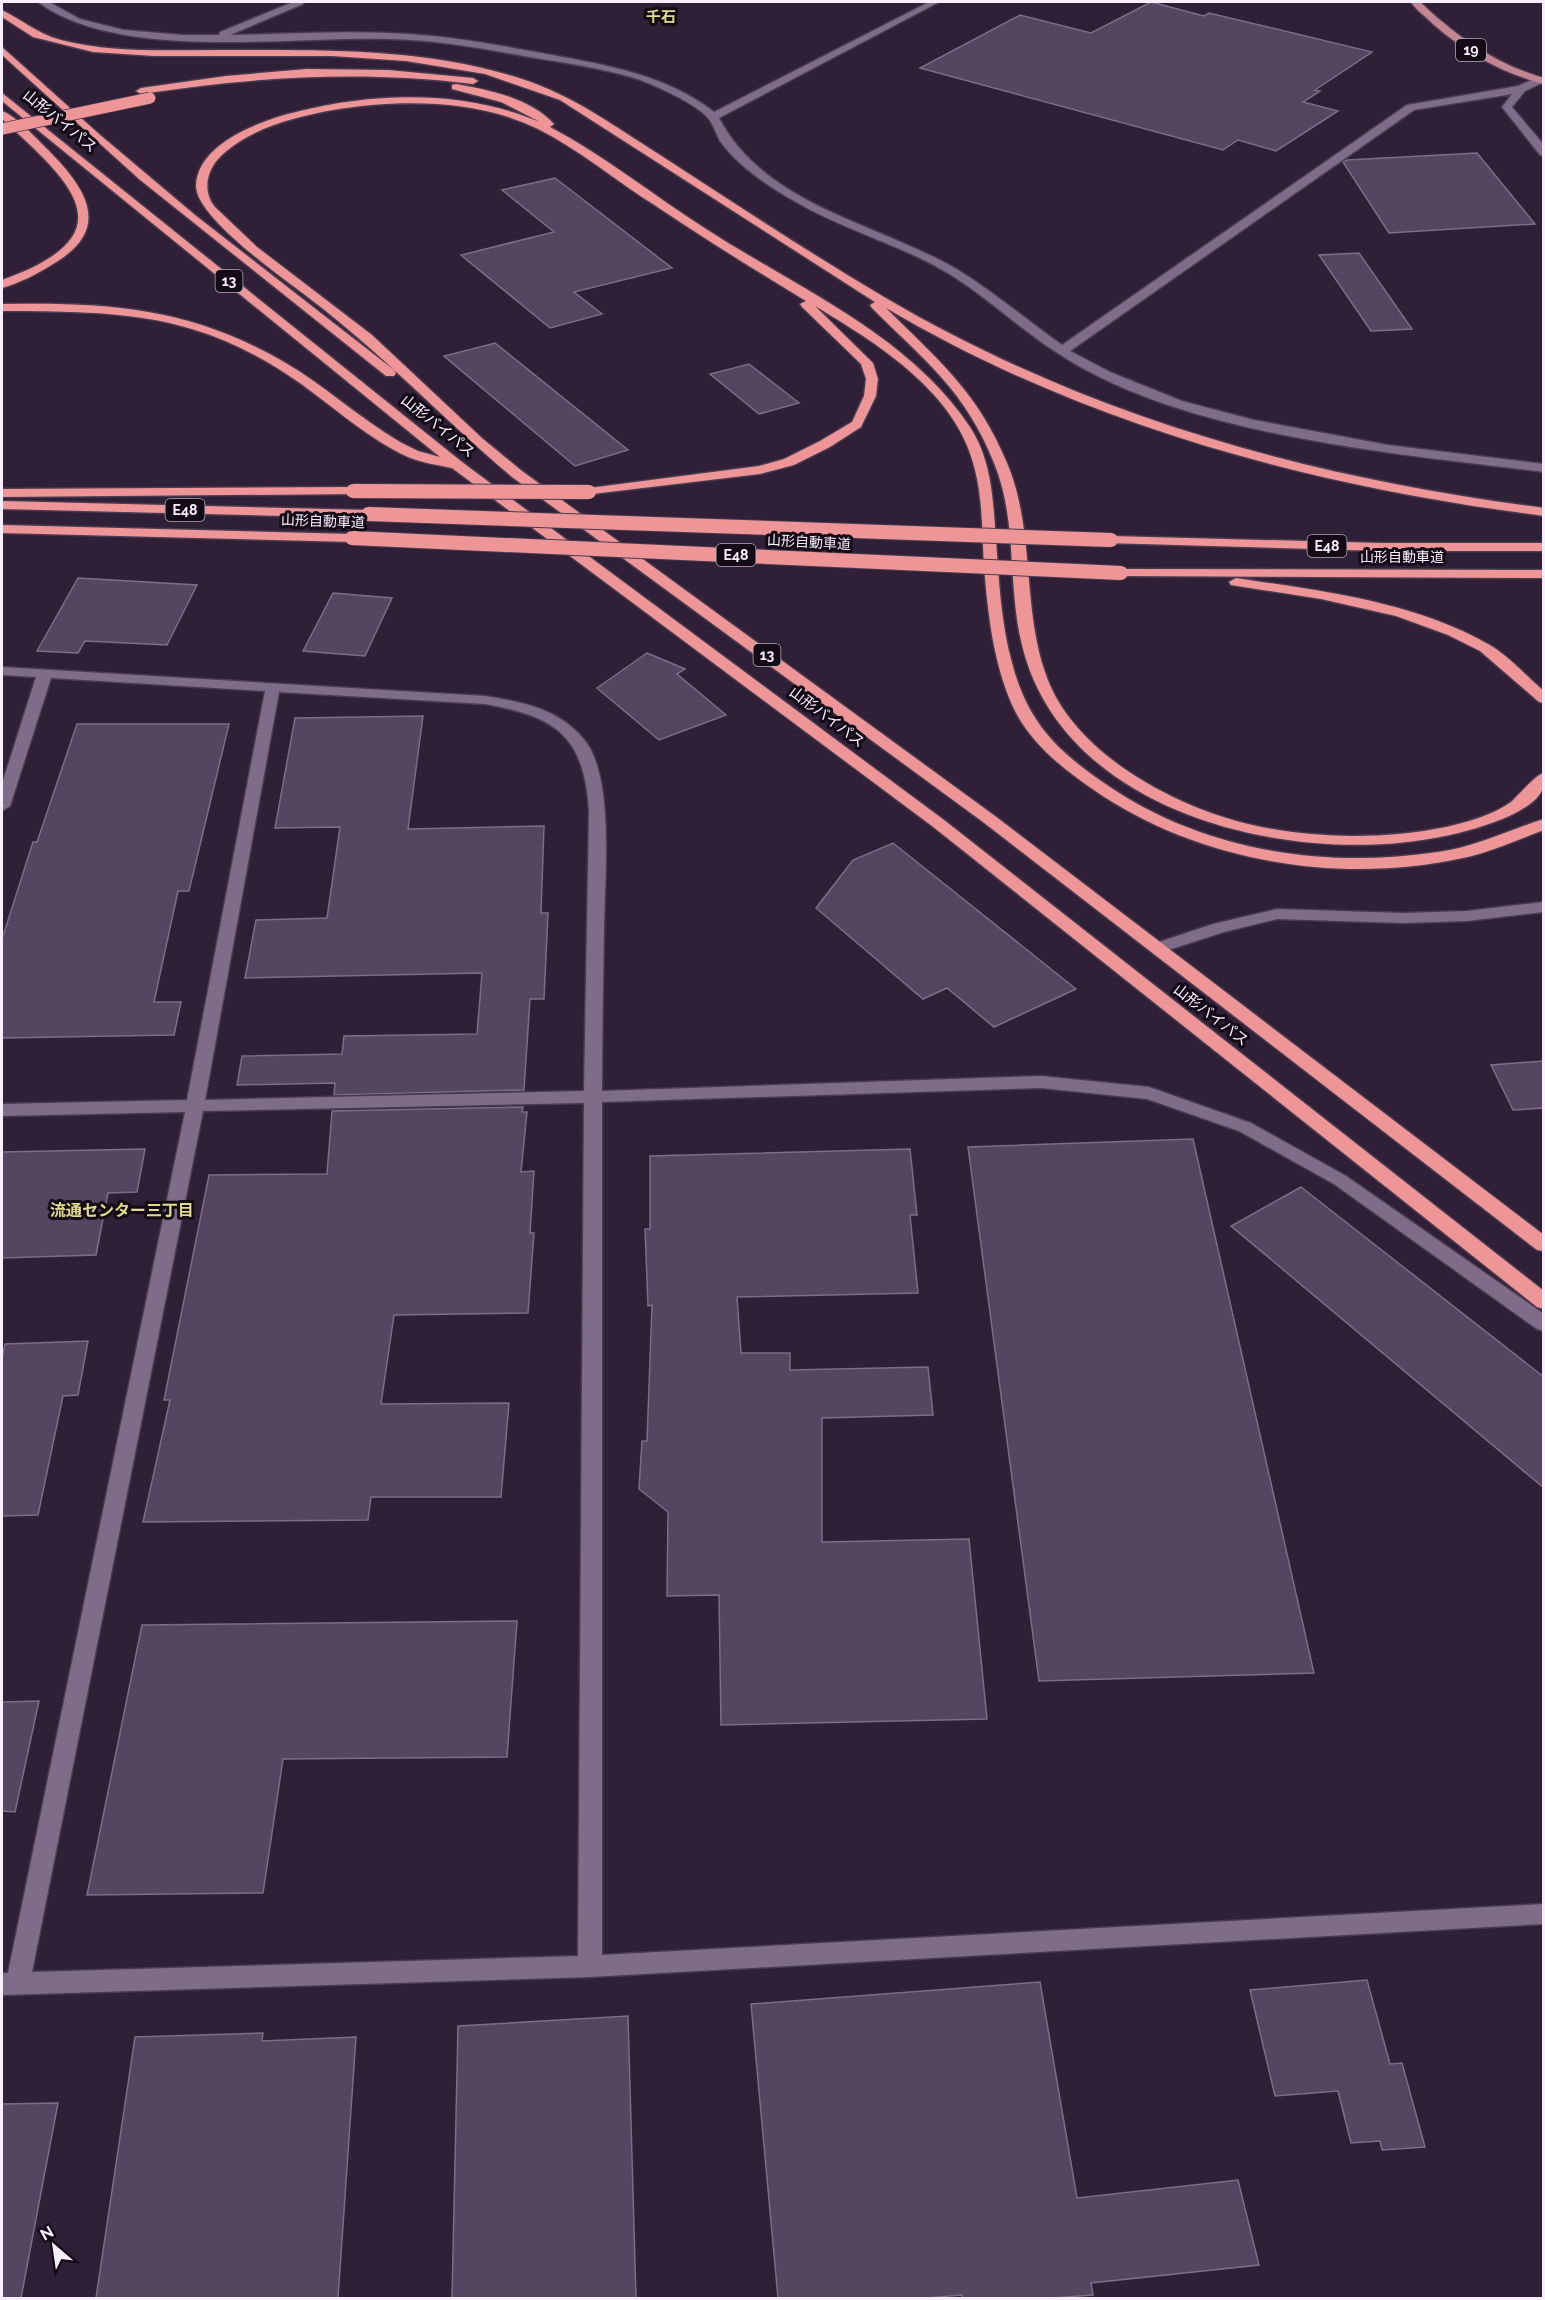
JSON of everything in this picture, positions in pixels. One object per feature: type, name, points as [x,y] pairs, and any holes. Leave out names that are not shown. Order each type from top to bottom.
[{"type":"highway","points":[[2,13],[36,35],[90,49],[149,53],[354,54],[466,68],[535,85],[564,98],[860,289],[1011,370],[1125,416],[1235,450],[1359,484],[1544,512]]},
{"type":"highway","name":"山形バイパス","points":[[2,50],[46,94],[216,238],[478,441],[517,474],[990,819],[1544,1245]]},
{"type":"highway","points":[[2,129],[220,78],[267,73],[348,70],[483,82],[519,92],[624,136]]},
{"type":"highway","points":[[2,121],[146,94],[266,81],[347,78],[441,84],[504,99],[532,110],[590,157]]},
{"type":"highway","name":"山形バイパス","points":[[2,96],[457,465],[938,823],[1544,1302]]},
{"type":"highway","points":[[478,441],[369,339],[234,233],[203,199],[203,174],[211,159],[225,145],[280,118],[341,105],[392,101],[444,102],[537,124],[672,213],[861,329],[911,366],[945,400],[969,436],[984,470],[994,597],[1004,660],[1013,689],[1031,726],[1074,769],[1116,797],[1167,826],[1232,846],[1312,861],[1373,862],[1455,855],[1544,824]]},
{"type":"highway","points":[[2,114],[60,168],[85,207],[84,228],[66,250],[38,269],[2,284]]},
{"type":"highway","points":[[2,493],[589,492],[760,470],[789,462],[825,444],[857,424],[870,396],[872,379],[867,363],[777,278]]},
{"type":"highway","points":[[860,289],[953,382],[984,427],[1013,497],[1029,645],[1040,683],[1063,718],[1089,749],[1119,775],[1193,811],[1242,828],[1314,838],[1359,840],[1415,838],[1465,827],[1500,814],[1535,792],[1544,777]]},
{"type":"highway","points":[[2,308],[76,306],[145,313],[180,319],[209,328],[282,365],[389,441],[415,455],[457,465]]},
{"type":"highway","name":"山形自動車道","points":[[2,505],[368,514],[1111,540],[1381,547],[1544,548]]},
{"type":"highway","name":"山形自動車道","points":[[2,529],[352,538],[1120,573],[1544,574]]},
{"type":"highway","points":[[1181,574],[1322,595],[1400,613],[1453,632],[1485,648],[1544,699]]},
{"type":"main road","name":"19","points":[[1415,2],[1468,48],[1501,65],[1542,80]]},
{"type":"street","points":[[43,2],[77,21],[124,33],[183,38],[390,36],[466,42],[593,65],[638,76],[697,104],[713,117],[725,140],[765,177],[833,218],[917,253],[955,273],[1062,351],[1106,375],[1178,404],[1253,424],[1388,449],[1544,468]]},
{"type":"street","points":[[216,37],[300,2]]},
{"type":"street","points":[[713,117],[935,2]]},
{"type":"street","points":[[1062,351],[1411,107],[1521,89],[1542,80]]},
{"type":"street","points":[[1521,89],[1508,107],[1544,153]]},
{"type":"street","points":[[2,671],[485,700],[534,711],[571,733],[588,756],[597,790],[593,1097],[590,1966]]},
{"type":"street","points":[[2,806],[45,673]]},
{"type":"street","points":[[273,686],[195,1105],[10,1984],[590,1966],[1544,1914]]},
{"type":"street","points":[[1159,948],[1219,928],[1277,914],[1403,918],[1467,916],[1544,907]]},
{"type":"street","points":[[2,1110],[593,1097],[1041,1082],[1149,1093],[1245,1127],[1340,1180],[1544,1324]]},
{"type":"building","points":[[1151,2],[1204,16],[1209,13],[1372,52],[1315,90],[1320,91],[1303,102],[1338,111],[1276,151],[1238,140],[1223,150],[920,68],[1020,15],[1091,33]]},
{"type":"building","points":[[1477,153],[1535,224],[1389,233],[1343,162],[1347,160]]},
{"type":"building","points":[[555,178],[672,268],[574,292],[602,314],[550,328],[461,255],[554,232],[502,190]]},
{"type":"building","points":[[1359,253],[1412,329],[1371,331],[1319,255]]},
{"type":"building","points":[[495,343],[628,450],[575,466],[444,356]]},
{"type":"building","points":[[749,364],[799,403],[759,414],[710,374]]},
{"type":"building","points":[[78,578],[197,585],[167,645],[85,641],[78,653],[37,651]]},
{"type":"building","points":[[333,593],[392,598],[365,656],[303,651]]},
{"type":"building","points":[[647,653],[685,669],[677,674],[726,715],[659,740],[597,688]]},
{"type":"building","points":[[423,716],[408,829],[544,826],[541,913],[548,913],[544,999],[530,999],[524,1090],[334,1095],[335,1083],[237,1085],[242,1056],[342,1054],[344,1036],[477,1034],[482,973],[245,978],[256,920],[327,918],[340,827],[275,828],[295,718]]},
{"type":"building","points":[[77,724],[229,724],[189,891],[178,891],[154,1002],[181,1002],[174,1035],[2,1038],[2,939],[33,842],[37,842]]},
{"type":"building","points":[[893,843],[1076,989],[994,1027],[947,988],[923,999],[816,908],[853,860]]},
{"type":"building","points":[[1544,1061],[1544,1108],[1513,1110],[1491,1065]]},
{"type":"building","points":[[523,1107],[522,1112],[527,1112],[521,1172],[534,1171],[530,1233],[534,1233],[528,1313],[394,1315],[381,1404],[509,1403],[501,1497],[371,1497],[368,1520],[143,1522],[170,1400],[164,1400],[209,1175],[327,1174],[332,1111]]},
{"type":"building","points":[[1193,1139],[1314,1673],[1039,1681],[968,1147]]},
{"type":"building","points":[[145,1149],[137,1192],[108,1193],[96,1255],[2,1258],[2,1152]]},
{"type":"building","points":[[910,1149],[917,1215],[910,1215],[918,1293],[737,1297],[741,1353],[790,1353],[790,1370],[928,1367],[933,1415],[822,1418],[822,1542],[969,1539],[987,1719],[721,1725],[719,1595],[667,1596],[668,1512],[639,1489],[642,1441],[647,1441],[652,1305],[648,1306],[645,1229],[650,1229],[650,1156]]},
{"type":"building","points":[[1301,1187],[1544,1377],[1544,1488],[1231,1226]]},
{"type":"building","points":[[88,1341],[78,1395],[63,1396],[38,1515],[2,1516],[2,1359],[5,1344]]},
{"type":"building","points":[[517,1621],[507,1757],[283,1759],[263,1893],[87,1895],[142,1625]]},
{"type":"building","points":[[39,1701],[15,1812],[2,1811],[2,1702]]},
{"type":"building","points":[[1367,1980],[1390,2064],[1402,2063],[1425,2147],[1382,2150],[1380,2141],[1351,2143],[1338,2091],[1275,2096],[1250,1990]]},
{"type":"building","points":[[1040,1982],[1077,2198],[1238,2180],[1259,2265],[1091,2283],[1093,2295],[1051,2298],[962,2298],[962,2295],[926,2298],[778,2298],[751,2004]]},
{"type":"building","points":[[628,2016],[636,2298],[452,2298],[458,2026]]},
{"type":"building","points":[[263,2033],[262,2041],[356,2037],[338,2298],[96,2298],[135,2037]]},
{"type":"building","points":[[58,2103],[21,2298],[2,2298],[2,2104]]},
{"type":"district","name":"千石","points":[[661,17]]},
{"type":"district","name":"流通センター三丁目","points":[[122,1210]]}]
